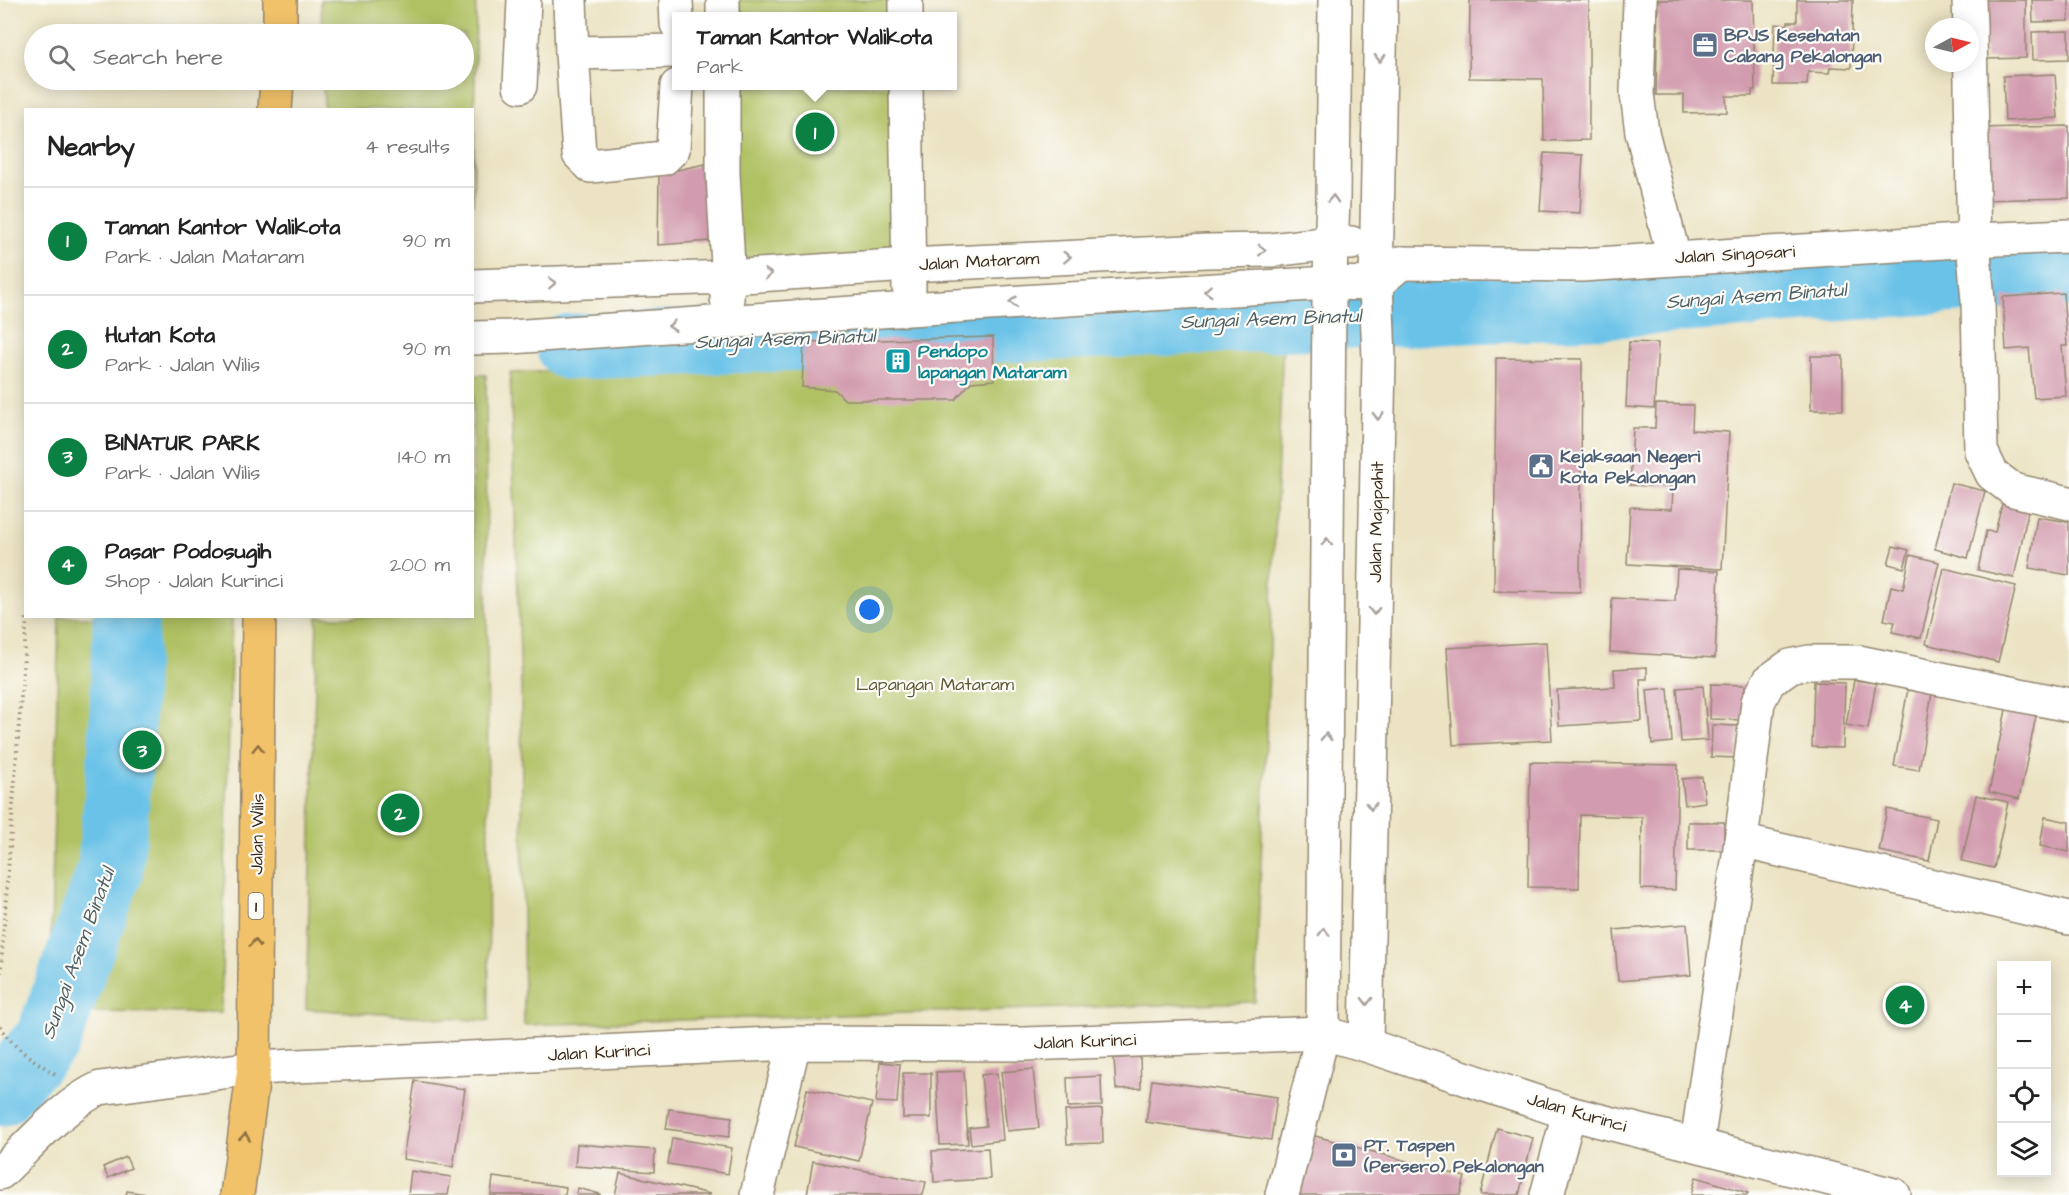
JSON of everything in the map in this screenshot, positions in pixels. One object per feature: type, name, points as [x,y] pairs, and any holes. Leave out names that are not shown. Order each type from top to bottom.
[{"type":"highway","points":[[280,0],[280,24]]},
{"type":"highway","points":[[275,108],[276,90]]},
{"type":"highway","name":"Jalan Wilis","points":[[237,1195],[254,1068],[259,618]]},
{"type":"street","points":[[520,86],[524,0]]},
{"type":"street","points":[[570,0],[579,154],[591,166],[664,158],[673,149],[677,90]]},
{"type":"street","points":[[1282,1195],[1323,1033],[1329,292],[1335,0]]},
{"type":"street","name":"Jalan Majapahit","points":[[1366,1044],[1379,358],[1377,291],[1389,253],[1381,0]]},
{"type":"street","points":[[1640,0],[1637,94],[1642,132],[1674,258]]},
{"type":"street","points":[[1969,0],[1970,18]]},
{"type":"street","points":[[572,53],[672,51]]},
{"type":"street","points":[[1971,72],[1974,247],[1978,301],[1982,451],[1992,474],[2013,490],[2069,503]]},
{"type":"street","points":[[723,90],[727,322]]},
{"type":"street","points":[[906,90],[909,309]]},
{"type":"street","name":"Jalan Singosari","points":[[1389,253],[1581,265],[1674,258],[1974,247],[2069,236]]},
{"type":"street","name":"Jalan Mataram","points":[[474,286],[728,277],[908,265],[1271,249],[1331,243],[1389,253]]},
{"type":"street","points":[[509,284],[511,337]]},
{"type":"street","points":[[474,338],[909,309],[1377,291]]},
{"type":"street","points":[[1697,1144],[1741,842],[1758,702],[1769,681],[1790,666],[1809,662],[1858,662],[2069,705]]},
{"type":"street","points":[[1741,842],[2069,918]]},
{"type":"street","name":"Jalan Kurinci","points":[[0,1173],[71,1106],[100,1088],[254,1068],[794,1043],[1025,1044],[1323,1033],[1366,1044],[1569,1113],[1892,1195]]},
{"type":"street","points":[[757,1195],[794,1043]]},
{"type":"street","points":[[1547,1195],[1569,1113]]},
{"type":"path","points":[[0,979],[27,618]]},
{"type":"path","points":[[0,1026],[4,1035],[27,1056],[60,1077]]},
{"type":"green space","points":[[321,0],[476,0],[474,137],[474,108],[324,108],[323,90],[474,90],[474,24],[322,24]]},
{"type":"green space","points":[[724,0],[902,0],[903,12],[724,12]]},
{"type":"green space","points":[[725,90],[904,90],[908,265],[728,277]]},
{"type":"green space","name":"Lapangan Mataram","points":[[1283,341],[1255,1002],[524,1025],[521,684],[510,373]]},
{"type":"green space","points":[[474,375],[486,375],[489,1021],[306,1009],[317,618],[474,618]]},
{"type":"green space","points":[[59,618],[232,618],[221,1013],[49,1012]]},
{"type":"building","points":[[1470,0],[1589,0],[1589,140],[1544,141],[1543,79],[1469,78]]},
{"type":"building","name":"BPJS Kesehatan Cabang Pekalongan","points":[[1658,0],[1753,0],[1755,90],[1752,90],[1752,96],[1726,96],[1727,112],[1684,113],[1684,95],[1656,95]]},
{"type":"building","points":[[1797,0],[1853,0],[1851,68],[1830,67],[1829,73],[1808,72],[1807,85],[1773,85],[1775,24],[1788,25],[1788,22],[1797,22]]},
{"type":"building","points":[[1984,0],[2026,0],[2026,58],[1985,59]]},
{"type":"building","points":[[2032,0],[2069,0],[2069,21],[2033,22]]},
{"type":"building","points":[[2069,31],[2069,59],[2033,60],[2032,32]]},
{"type":"building","points":[[2055,74],[2058,118],[2005,121],[2003,76]]},
{"type":"building","points":[[2069,126],[2069,198],[1979,200],[1978,128]]},
{"type":"building","points":[[1544,153],[1583,155],[1580,213],[1540,211]]},
{"type":"building","points":[[705,164],[711,241],[658,245],[659,174]]},
{"type":"building","points":[[2063,293],[2067,346],[2062,346],[2066,396],[2034,398],[2029,348],[2006,350],[2003,297]]},
{"type":"building","name":"Pendopo lapangan Mataram","points":[[993,337],[994,380],[971,382],[955,400],[845,400],[835,390],[802,387],[804,342]]},
{"type":"building","points":[[1629,342],[1658,343],[1654,409],[1626,407]]},
{"type":"building","points":[[1811,356],[1843,356],[1843,410],[1811,410]]},
{"type":"building","points":[[1496,358],[1582,359],[1580,592],[1494,591]]},
{"type":"building","points":[[1656,404],[1693,405],[1692,430],[1729,432],[1722,569],[1627,564],[1630,507],[1672,509],[1673,487],[1630,485],[1633,428],[1655,428]]},
{"type":"building","points":[[1951,483],[1985,491],[1968,558],[1935,549]]},
{"type":"building","points":[[2003,500],[2029,507],[2014,578],[1978,570],[1986,531],[1995,532]]},
{"type":"building","points":[[2037,517],[2069,522],[2069,575],[2029,568]]},
{"type":"building","points":[[1893,546],[1909,550],[1904,568],[1888,564]]},
{"type":"building","points":[[1910,555],[1939,562],[1921,638],[1892,632],[1895,622],[1884,620],[1891,586],[1903,589]]},
{"type":"building","points":[[1944,568],[2016,586],[1998,662],[1926,644]]},
{"type":"building","points":[[1677,569],[1719,571],[1715,658],[1610,652],[1612,598],[1675,601]]},
{"type":"building","points":[[1546,642],[1552,740],[1453,745],[1447,648]]},
{"type":"building","points":[[1647,667],[1647,679],[1640,679],[1642,721],[1559,726],[1557,690],[1615,687],[1614,669]]},
{"type":"building","points":[[1854,680],[1876,683],[1868,729],[1846,725]]},
{"type":"building","points":[[1814,682],[1845,683],[1843,748],[1812,747]]},
{"type":"building","points":[[1909,683],[1933,687],[1919,770],[1894,766]]},
{"type":"building","points":[[1711,684],[1745,685],[1744,720],[1710,719]]},
{"type":"building","points":[[1703,686],[1708,740],[1681,742],[1677,688]]},
{"type":"building","points":[[1668,688],[1672,742],[1652,744],[1647,690]]},
{"type":"building","points":[[2007,705],[2037,711],[2019,799],[1989,792]]},
{"type":"building","points":[[1712,725],[1739,726],[1737,758],[1711,757]]},
{"type":"building","points":[[1530,762],[1678,765],[1675,890],[1641,889],[1642,817],[1580,815],[1579,888],[1528,887]]},
{"type":"building","points":[[1702,777],[1705,802],[1685,805],[1682,779]]},
{"type":"building","points":[[1976,795],[2008,802],[1994,868],[1962,861]]},
{"type":"building","points":[[1887,809],[1937,819],[1929,861],[1879,851]]},
{"type":"building","points":[[2045,817],[2069,822],[2069,852],[2040,846]]},
{"type":"building","points":[[1688,822],[1724,822],[1724,850],[1688,850]]},
{"type":"building","points":[[1687,924],[1691,975],[1618,981],[1614,930]]},
{"type":"building","points":[[1140,1057],[1141,1088],[1116,1089],[1114,1058]]},
{"type":"building","points":[[880,1062],[900,1064],[897,1103],[876,1102]]},
{"type":"building","points":[[1033,1069],[1039,1128],[1007,1131],[1001,1072]]},
{"type":"building","points":[[964,1071],[968,1144],[940,1145],[936,1072]]},
{"type":"building","points":[[903,1073],[931,1073],[931,1118],[903,1118]]},
{"type":"building","points":[[997,1073],[1003,1140],[971,1144],[969,1128],[986,1126],[981,1075]]},
{"type":"building","points":[[1101,1076],[1102,1106],[1068,1107],[1067,1078]]},
{"type":"building","points":[[1152,1080],[1277,1097],[1271,1140],[1146,1122]]},
{"type":"building","points":[[415,1081],[465,1089],[453,1167],[403,1159]]},
{"type":"building","points":[[807,1089],[872,1103],[859,1161],[794,1147]]},
{"type":"building","points":[[669,1109],[732,1117],[729,1137],[666,1129]]},
{"type":"building","points":[[1102,1109],[1103,1143],[1067,1144],[1065,1111]]},
{"type":"building","points":[[1497,1128],[1533,1138],[1519,1195],[1480,1195]]},
{"type":"building","name":"PT. Taspen (Persero) Pekalongan","points":[[1308,1134],[1465,1177],[1460,1195],[1291,1195]]},
{"type":"building","points":[[672,1138],[732,1148],[728,1174],[668,1164]]},
{"type":"building","points":[[577,1144],[655,1150],[654,1172],[575,1166]]},
{"type":"building","points":[[988,1148],[990,1179],[934,1182],[932,1151]]},
{"type":"building","points":[[126,1157],[131,1168],[108,1178],[103,1167]]},
{"type":"building","points":[[813,1161],[926,1182],[923,1195],[807,1195]]},
{"type":"building","points":[[411,1171],[451,1177],[448,1195],[408,1195]]},
{"type":"building","points":[[620,1173],[710,1194],[615,1195]]},
{"type":"building","points":[[493,1177],[566,1187],[565,1195],[491,1195]]},
{"type":"building","points":[[1696,1177],[1748,1193],[1747,1195],[1691,1195]]},
{"type":"building","points":[[578,1188],[600,1194],[600,1195],[576,1195]]},
{"type":"building","points":[[127,1191],[147,1194],[126,1195]]},
{"type":"waterway","name":"Sungai Asem Binatul","points":[[569,347],[1607,305],[1993,277],[2069,274]]},
{"type":"waterway","name":"Sungai Asem Binatul","points":[[0,1093],[48,1039],[110,871],[121,752],[126,618]]},
{"type":"place","name":"BPJS Kesehatan Cabang Pekalongan","points":[[1705,45]]},
{"type":"place","name":"Taman Kantor Walikota","points":[[815,132]]},
{"type":"place","name":"Pendopo lapangan Mataram","points":[[898,361]]},
{"type":"place","name":"Kejaksaan Negeri Kota Pekalongan","points":[[1541,466]]},
{"type":"place","name":"BINATUR PARK","points":[[142,750]]},
{"type":"place","name":"Hutan Kota","points":[[400,813]]},
{"type":"place","name":"Pasar Podosugih","points":[[1905,1005]]},
{"type":"place","name":"PT. Taspen (Persero) Pekalongan","points":[[1344,1155]]}]
